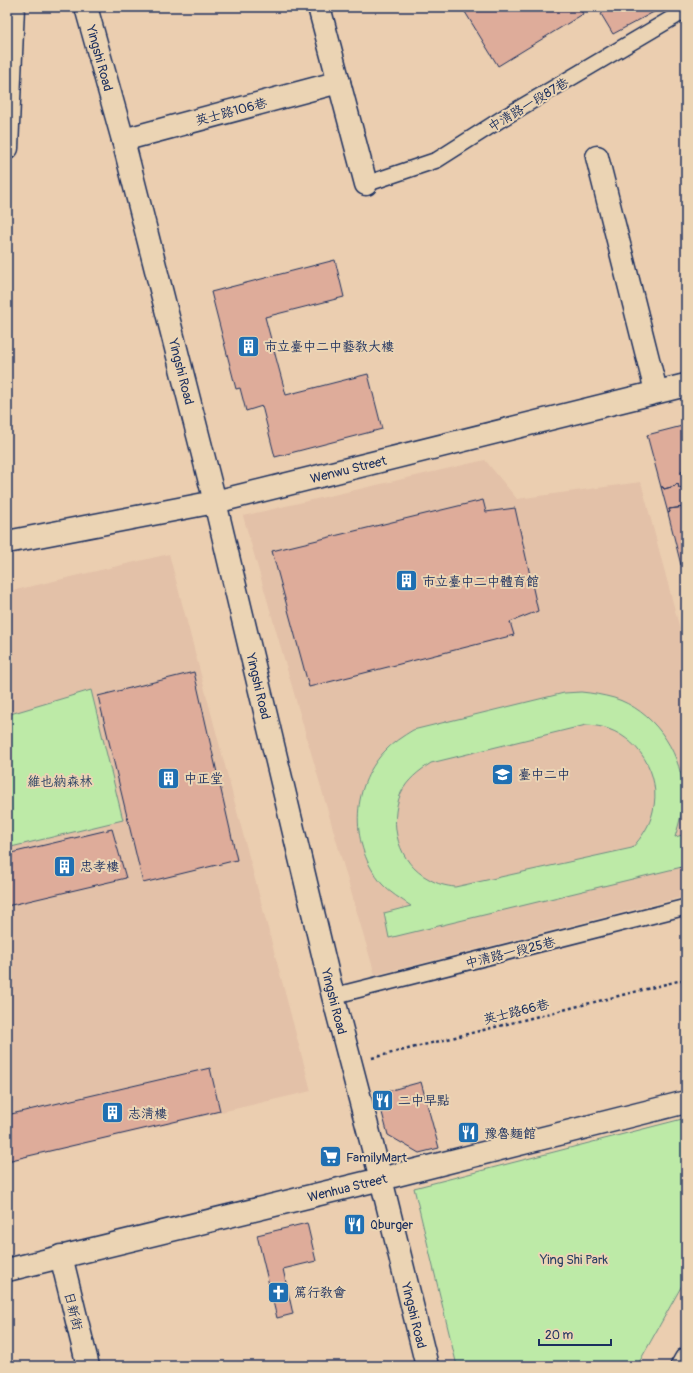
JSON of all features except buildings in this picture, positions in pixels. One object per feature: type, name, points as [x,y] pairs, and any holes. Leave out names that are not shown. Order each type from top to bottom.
[{"type":"street","points":[[7,148],[13,7]]},
{"type":"street","name":"Yingshi Road","points":[[86,7],[123,140],[215,502],[333,996],[381,1179],[427,1366]]},
{"type":"street","points":[[319,7],[366,184]]},
{"type":"street","name":"英士路106巷","points":[[123,140],[339,82]]},
{"type":"street","points":[[597,157],[656,391]]},
{"type":"street","name":"Wenwu Street","points":[[7,542],[215,502],[656,391],[686,385]]},
{"type":"street","name":"Wenhua Street","points":[[7,1270],[381,1179],[686,1102]]},
{"type":"street","name":"日新街","points":[[61,1256],[88,1366]]},
{"type":"street","points":[[682,1366],[686,1360]]},
{"type":"lane","name":"中清路一段87巷","points":[[366,184],[437,160],[503,118],[686,10]]},
{"type":"lane","name":"中清路一段25巷","points":[[333,996],[686,907]]},
{"type":"path","name":"英士路66巷","points":[[351,1063],[686,979]]},
{"type":"shaded area","name":"臺中二中","points":[[485,460],[517,499],[641,482],[686,652],[686,896],[375,975],[243,516]]},
{"type":"shaded area","points":[[169,554],[311,1091],[7,1162],[7,592]]},
{"type":"green space","name":"維也納森林","points":[[91,690],[123,820],[7,848],[7,715]]},
{"type":"green space","points":[[581,692],[614,698],[628,704],[640,712],[662,733],[670,746],[681,774],[683,801],[675,837],[686,834],[686,866],[389,938],[384,913],[411,906],[382,884],[364,853],[358,818],[360,800],[365,783],[373,767],[390,746],[413,730],[564,693]],"holes":[[[586,725],[602,727],[615,732],[626,739],[644,758],[650,771],[654,784],[655,797],[653,811],[645,831],[632,848],[455,887],[432,881],[418,872],[410,863],[398,842],[396,830],[397,805],[404,788],[422,769],[431,763]]]},
{"type":"green space","name":"Ying Shi Park","points":[[686,1118],[686,1278],[637,1366],[457,1366],[414,1188]]},
{"type":"place","name":"市立臺中二中藝教大樓","points":[[249,346]]},
{"type":"place","name":"市立臺中二中體育館","points":[[406,581]]},
{"type":"place","name":"臺中二中","points":[[502,774]]},
{"type":"place","name":"中正堂","points":[[168,778]]},
{"type":"place","name":"忠孝樓","points":[[65,866]]},
{"type":"place","name":"二中早點","points":[[383,1100]]},
{"type":"place","name":"志清樓","points":[[113,1113]]},
{"type":"place","name":"豫魯麵館","points":[[469,1133]]},
{"type":"place","name":"FamilyMart","points":[[331,1157]]},
{"type":"place","name":"Qburger","points":[[354,1224]]},
{"type":"place","name":"篤行教會","points":[[279,1292]]}]
